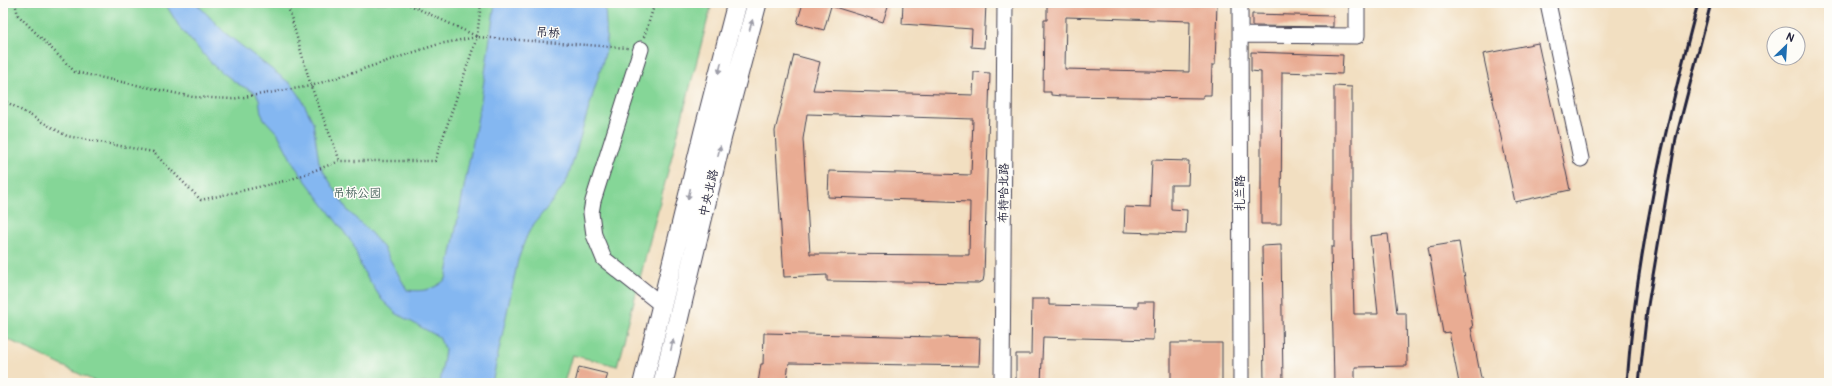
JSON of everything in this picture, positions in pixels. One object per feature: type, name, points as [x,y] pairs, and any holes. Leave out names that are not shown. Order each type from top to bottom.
[{"type":"main road","name":"中央北路","points":[[643,383],[704,131],[737,3]]},
{"type":"main road","name":"中央北路","points":[[663,383],[722,136],[757,3]]},
{"type":"street","name":"布特哈北路","points":[[1002,383],[1005,3]]},
{"type":"street","name":"扎兰路","points":[[1240,3],[1241,383]]},
{"type":"street","points":[[1240,35],[1357,36],[1357,3]]},
{"type":"street","points":[[1548,3],[1581,159]]},
{"type":"street","points":[[641,49],[593,202],[592,224],[596,241],[604,259],[662,305]]},
{"type":"path","points":[[15,3],[18,15],[75,72],[193,97],[232,99],[311,86],[438,44],[476,36]]},
{"type":"path","points":[[287,3],[311,86],[340,161]]},
{"type":"path","points":[[406,3],[476,36]]},
{"type":"path","points":[[3,100],[67,136],[153,152],[201,200],[289,180],[340,161],[435,161],[476,36],[481,3]]},
{"type":"path","points":[[641,49],[655,3]]},
{"type":"path","name":"吊桥","points":[[476,36],[618,47]]},
{"type":"green space","name":"吊桥公园","points":[[3,3],[712,3],[617,366],[572,355],[564,383],[98,383],[3,337]]},
{"type":"water","points":[[165,3],[196,3],[225,33],[292,85],[300,96],[313,122],[319,162],[322,169],[348,211],[383,247],[407,290],[418,291],[433,288],[446,279],[481,101],[495,3],[605,3],[607,47],[568,178],[555,198],[531,228],[518,260],[492,383],[440,383],[445,350],[439,337],[397,314],[382,300],[362,269],[353,244],[294,165],[278,134],[264,119],[256,93],[238,84],[215,67],[180,28]]},
{"type":"building","points":[[803,3],[889,3],[883,22],[831,6],[824,30],[797,23]]},
{"type":"building","points":[[903,3],[986,3],[984,48],[971,47],[972,29],[902,24]]},
{"type":"building","points":[[1047,3],[1217,3],[1215,65],[1212,65],[1211,95],[1203,95],[1203,98],[1061,96],[1051,95],[1051,92],[1043,92],[1044,20],[1047,20]],"holes":[[[1066,17],[1190,21],[1189,72],[1065,69]]]},
{"type":"building","points":[[1252,14],[1333,16],[1333,27],[1252,26]]},
{"type":"building","points":[[1538,43],[1570,190],[1515,202],[1483,54]]},
{"type":"building","points":[[1251,52],[1343,55],[1342,74],[1282,72],[1281,224],[1261,224],[1261,72],[1251,71]]},
{"type":"building","points":[[794,55],[820,62],[813,90],[973,95],[974,72],[990,73],[983,281],[978,283],[827,281],[827,275],[784,277],[775,131]],"holes":[[[807,114],[973,119],[971,175],[829,171],[828,197],[970,202],[969,255],[810,254],[803,139]]]},
{"type":"building","points":[[1334,86],[1352,87],[1352,238],[1354,314],[1378,314],[1370,236],[1388,234],[1397,313],[1406,313],[1407,366],[1355,367],[1355,382],[1334,382],[1331,247],[1334,247]]},
{"type":"building","points":[[1152,160],[1189,161],[1188,185],[1171,185],[1171,209],[1187,210],[1186,234],[1124,232],[1125,207],[1150,208]]},
{"type":"building","points":[[1459,242],[1473,328],[1471,328],[1482,383],[1459,383],[1449,332],[1443,333],[1428,247]]},
{"type":"building","points":[[1281,245],[1283,383],[1264,383],[1262,246]]},
{"type":"building","points":[[1032,299],[1049,299],[1049,305],[1138,307],[1138,302],[1154,302],[1153,340],[1043,337],[1041,383],[1016,383],[1016,354],[1031,354]]},
{"type":"building","points":[[764,333],[980,338],[979,366],[789,363],[786,383],[758,383],[761,364],[763,364]]},
{"type":"building","points":[[1171,343],[1222,343],[1222,383],[1171,383]]},
{"type":"building","points":[[579,367],[608,374],[605,383],[575,383]]},
{"type":"railway","points":[[1627,383],[1631,335],[1645,239],[1663,144],[1698,3]]},
{"type":"railway","points":[[1639,383],[1647,311],[1676,138],[1711,3]]}]
